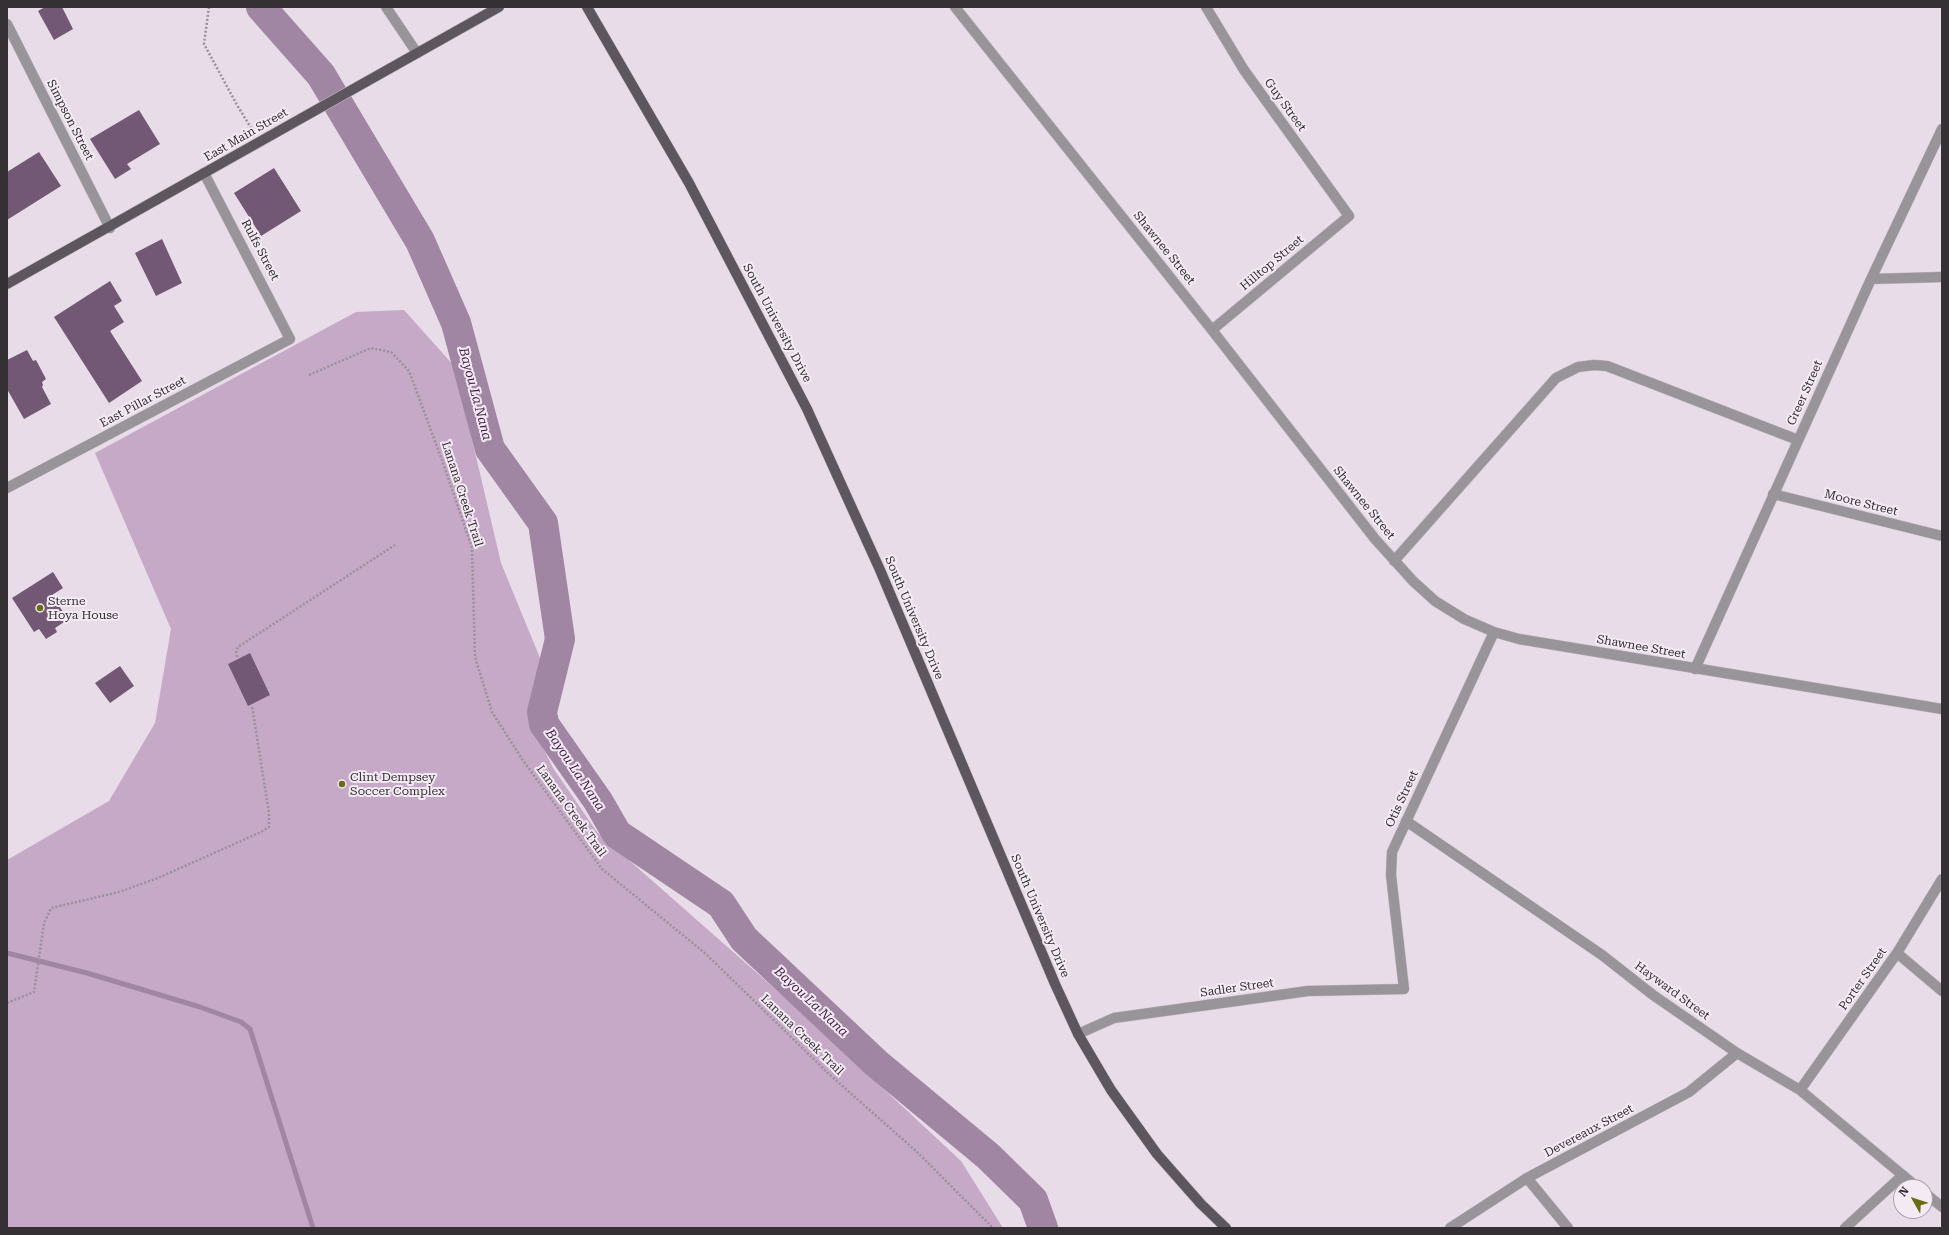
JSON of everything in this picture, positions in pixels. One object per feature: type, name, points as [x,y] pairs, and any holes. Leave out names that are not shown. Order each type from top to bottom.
[{"type":"main road","name":"East Main Street","points":[[7,284],[110,228],[204,173],[499,7]]},
{"type":"main road","name":"South University Drive","points":[[587,7],[689,183],[807,409],[880,570],[1055,984],[1078,1034],[1111,1090],[1156,1154],[1201,1204],[1226,1228]]},
{"type":"street","points":[[386,7],[417,53]]},
{"type":"street","name":"Shawnee Street","points":[[955,7],[1212,330],[1375,540],[1413,581],[1435,601],[1464,619],[1494,632],[1519,639],[1942,709]]},
{"type":"street","name":"Guy Street","points":[[1206,7],[1244,70],[1349,216]]},
{"type":"street","name":"Simpson Street","points":[[7,24],[110,228]]},
{"type":"street","name":"Greer Street","points":[[1696,669],[1773,494],[1871,279],[1942,129]]},
{"type":"street","name":"Rulfs Street","points":[[204,173],[290,339]]},
{"type":"street","name":"Hilltop Street","points":[[1212,330],[1349,216]]},
{"type":"street","points":[[1871,279],[1942,276]]},
{"type":"street","name":"East Pillar Street","points":[[7,488],[290,339]]},
{"type":"street","points":[[1394,561],[1556,378],[1578,367],[1594,365],[1607,366],[1798,440]]},
{"type":"street","name":"Moore Street","points":[[1773,494],[1942,536]]},
{"type":"street","name":"Otis Street","points":[[1404,989],[1391,875],[1392,852],[1494,632]]},
{"type":"street","name":"Hayward Street","points":[[1406,821],[1602,956],[1653,995],[1737,1053],[1800,1090],[1908,1179]]},
{"type":"street","name":"Porter Street","points":[[1800,1090],[1897,953],[1942,879]]},
{"type":"street","points":[[1897,953],[1942,991]]},
{"type":"street","name":"Sadler Street","points":[[1078,1034],[1114,1018],[1308,991],[1404,989]]},
{"type":"street","name":"Devereaux Street","points":[[1450,1228],[1527,1178],[1689,1092],[1737,1053]]},
{"type":"street","points":[[1845,1228],[1903,1175]]},
{"type":"street","points":[[1527,1178],[1568,1228]]},
{"type":"street","points":[[1933,1200],[1942,1207]]},
{"type":"path","points":[[209,7],[204,44],[237,105],[264,139]]},
{"type":"path","name":"Lanana Creek Trail","points":[[309,375],[371,348],[391,352],[409,371],[442,460],[472,548],[475,657],[492,712],[522,759],[602,869],[706,954],[830,1075],[916,1151],[994,1228]]},
{"type":"path","points":[[237,656],[236,651],[238,647],[395,545]]},
{"type":"path","points":[[7,1003],[34,992],[44,923],[51,908],[119,892],[158,878],[261,832],[269,827],[269,812],[252,706]]},
{"type":"shaded area","name":"Clint Dempsey Soccer Complex","points":[[404,310],[455,367],[501,563],[540,658],[530,721],[553,768],[597,832],[799,1010],[961,1161],[1003,1228],[7,1228],[7,860],[109,801],[155,723],[171,629],[95,453],[356,312]]},
{"type":"building","points":[[45,7],[62,7],[73,29],[54,40],[38,11]]},
{"type":"building","points":[[139,110],[160,144],[127,164],[131,169],[115,179],[90,139]]},
{"type":"building","points":[[39,152],[61,186],[7,220],[7,172]]},
{"type":"building","points":[[274,168],[301,211],[261,236],[234,193]]},
{"type":"building","points":[[162,239],[182,283],[156,296],[135,253]]},
{"type":"building","points":[[110,281],[122,301],[114,306],[124,322],[110,331],[142,381],[109,403],[54,317]]},
{"type":"building","points":[[27,350],[33,361],[36,360],[46,379],[42,382],[42,387],[51,404],[24,419],[7,389],[7,360]]},
{"type":"building","name":"Sterne Hoya House","points":[[53,572],[63,588],[52,595],[65,615],[61,617],[64,622],[55,628],[57,632],[46,639],[39,629],[34,632],[12,598]]},
{"type":"building","points":[[250,653],[270,695],[248,706],[228,664]]},
{"type":"building","points":[[120,666],[134,686],[110,703],[95,683]]},
{"type":"waterway","name":"Bayou La Nana","points":[[261,7],[321,75],[420,241],[456,323],[490,449],[543,523],[560,639],[542,712],[544,724],[598,801],[617,834],[721,904],[744,939],[876,1063],[988,1156],[1033,1200],[1043,1228]]},
{"type":"waterway","points":[[7,953],[87,973],[200,1007],[241,1022],[250,1029],[313,1228]]},
{"type":"place","name":"Sterne Hoya House","points":[[40,608]]},
{"type":"place","name":"Clint Dempsey Soccer Complex","points":[[342,784]]}]
